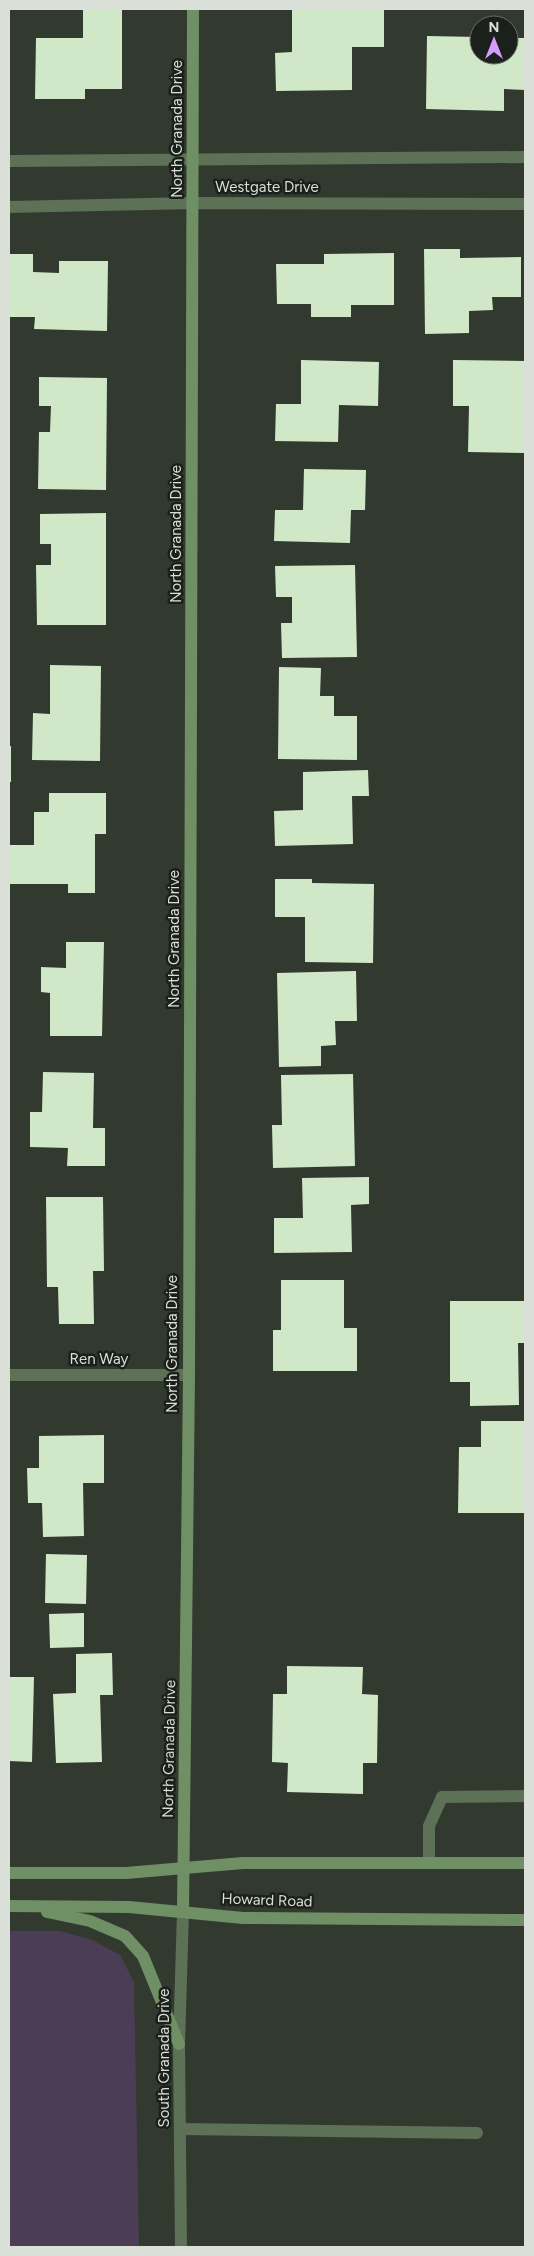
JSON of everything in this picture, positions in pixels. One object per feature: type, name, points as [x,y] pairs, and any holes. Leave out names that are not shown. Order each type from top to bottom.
[{"type":"street","name":"North Granada Drive","points":[[184,1869],[189,1375],[193,9]]},
{"type":"street","name":"Westgate Drive","points":[[9,161],[525,157]]},
{"type":"street","name":"Westgate Drive","points":[[9,207],[193,203],[525,204]]},
{"type":"street","name":"Ren Way","points":[[9,1375],[189,1375]]},
{"type":"street","points":[[429,1864],[429,1826],[442,1797],[525,1796]]},
{"type":"street","points":[[9,1873],[126,1873],[243,1863],[525,1864]]},
{"type":"street","name":"South Granada Drive","points":[[181,2247],[179,2044],[184,1869]]},
{"type":"street","points":[[13,1906],[90,1921],[124,1936],[143,1956],[179,2044]]},
{"type":"street","name":"Howard Road","points":[[13,1906],[129,1908],[183,1911],[243,1918],[525,1920]]},
{"type":"street","points":[[180,2128],[477,2133]]},
{"type":"shaded area","points":[[9,1931],[60,1931],[92,1940],[120,1955],[134,1982],[139,2247],[9,2247]]},
{"type":"building","points":[[83,9],[122,9],[122,89],[85,89],[85,99],[35,99],[36,38],[83,38]]},
{"type":"building","points":[[292,9],[384,9],[384,47],[352,47],[352,90],[276,91],[275,53],[292,52]]},
{"type":"building","points":[[427,36],[469,37],[469,65],[519,65],[519,38],[525,38],[525,90],[504,89],[504,111],[426,109]]},
{"type":"building","points":[[424,249],[460,249],[460,258],[521,257],[521,297],[492,297],[493,310],[469,311],[469,333],[425,334]]},
{"type":"building","points":[[394,253],[394,305],[351,305],[351,317],[311,317],[311,304],[277,304],[276,264],[324,264],[324,254]]},
{"type":"building","points":[[9,254],[33,254],[33,272],[59,273],[59,261],[108,261],[107,331],[34,329],[35,317],[9,317]]},
{"type":"building","points":[[301,360],[379,362],[378,406],[339,405],[338,442],[275,441],[276,404],[301,404]]},
{"type":"building","points":[[453,360],[525,361],[525,453],[468,452],[469,406],[453,406]]},
{"type":"building","points":[[39,377],[107,378],[106,490],[38,489],[39,432],[50,432],[51,406],[39,406]]},
{"type":"building","points":[[304,469],[366,470],[365,510],[351,510],[350,543],[274,541],[275,510],[303,510]]},
{"type":"building","points":[[106,513],[106,625],[37,625],[36,565],[51,565],[51,544],[40,544],[40,514]]},
{"type":"building","points":[[355,565],[357,657],[282,658],[281,623],[292,623],[292,597],[276,597],[275,566]]},
{"type":"building","points":[[50,665],[101,666],[100,761],[32,760],[33,713],[50,714]]},
{"type":"building","points":[[279,667],[321,668],[320,696],[334,696],[334,716],[357,716],[357,760],[278,759]]},
{"type":"building","points":[[9,746],[11,746],[11,782],[9,782]]},
{"type":"building","points":[[368,770],[369,796],[352,796],[353,844],[275,846],[274,811],[303,810],[303,772]]},
{"type":"building","points":[[49,793],[106,793],[106,834],[95,834],[95,893],[68,893],[68,884],[9,884],[9,845],[34,845],[34,812],[49,812]]},
{"type":"building","points":[[275,879],[312,879],[312,883],[374,884],[373,963],[305,962],[305,917],[275,917]]},
{"type":"building","points":[[66,942],[104,942],[102,1036],[50,1036],[50,993],[41,992],[41,967],[66,968]]},
{"type":"building","points":[[356,971],[357,1021],[335,1021],[336,1045],[321,1046],[321,1066],[279,1067],[277,973]]},
{"type":"building","points":[[43,1072],[94,1073],[93,1128],[105,1128],[105,1166],[67,1166],[68,1148],[30,1147],[30,1112],[42,1112]]},
{"type":"building","points":[[353,1074],[355,1166],[273,1168],[272,1125],[282,1125],[281,1075]]},
{"type":"building","points":[[369,1177],[369,1204],[351,1205],[352,1252],[274,1253],[274,1218],[303,1218],[302,1178]]},
{"type":"building","points":[[46,1197],[103,1197],[104,1271],[93,1271],[94,1324],[59,1324],[58,1287],[47,1287]]},
{"type":"building","points":[[281,1280],[344,1280],[344,1328],[357,1328],[357,1371],[273,1371],[273,1330],[281,1330]]},
{"type":"building","points":[[450,1301],[525,1301],[525,1343],[518,1343],[519,1405],[470,1406],[470,1382],[450,1382]]},
{"type":"building","points":[[481,1421],[525,1421],[525,1513],[458,1513],[459,1447],[481,1447]]},
{"type":"building","points":[[104,1435],[104,1483],[83,1483],[84,1536],[43,1537],[42,1503],[28,1503],[27,1468],[39,1468],[39,1436]]},
{"type":"building","points":[[46,1554],[87,1555],[86,1604],[45,1603]]},
{"type":"building","points":[[84,1613],[84,1647],[50,1648],[49,1614]]},
{"type":"building","points":[[112,1653],[113,1695],[100,1695],[102,1762],[56,1763],[53,1694],[76,1693],[76,1654]]},
{"type":"building","points":[[287,1666],[363,1667],[362,1694],[378,1695],[377,1763],[363,1763],[363,1794],[287,1792],[288,1763],[272,1762],[273,1694],[287,1694]]},
{"type":"building","points":[[9,1677],[34,1677],[32,1762],[9,1761]]}]
